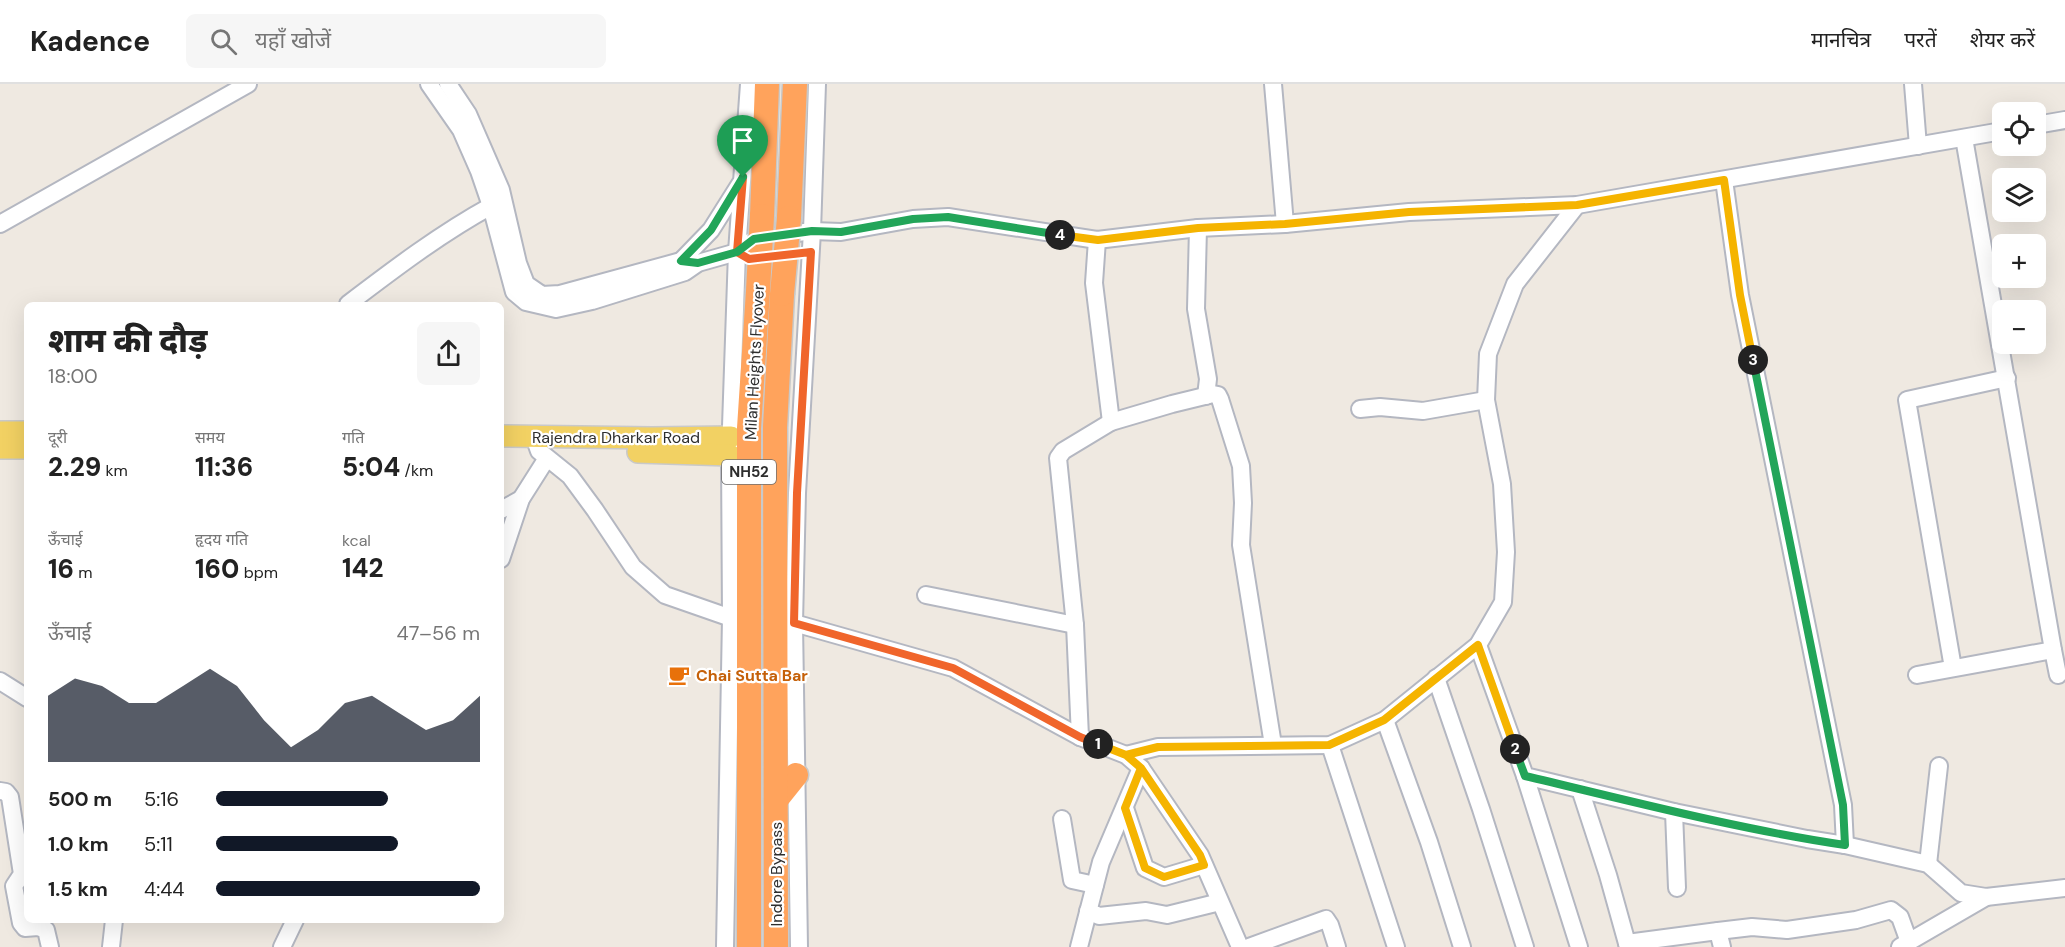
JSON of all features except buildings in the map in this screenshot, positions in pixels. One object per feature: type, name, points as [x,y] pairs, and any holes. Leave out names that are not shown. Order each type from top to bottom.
[{"type":"highway","name":"Milan Heights Flyover","points":[[748,856],[738,790],[749,652],[749,428],[762,216],[767,84]]},
{"type":"highway","name":"Milan Heights Flyover","points":[[776,800],[775,427],[782,294],[789,218],[795,84]]},
{"type":"highway","points":[[776,800],[796,775]]},
{"type":"highway","name":"Indore Bypass","points":[[776,800],[777,947]]},
{"type":"highway","name":"Indore Bypass","points":[[748,856],[749,947]]},
{"type":"main road","points":[[0,432],[24,432]]},
{"type":"main road","name":"Rajendra Dharkar Road","points":[[504,437],[540,448]]},
{"type":"main road","name":"Rajendra Dharkar Road","points":[[504,450],[730,446]]},
{"type":"main road","points":[[0,448],[24,448]]},
{"type":"street","points":[[0,224],[248,84]]},
{"type":"street","points":[[429,84],[461,130],[479,171],[491,206],[514,292],[526,302],[556,309],[592,301],[685,272],[698,263],[737,252],[754,239],[812,231],[841,232],[913,219],[948,217],[1098,240],[1198,228],[1285,224],[1409,212],[1577,205],[1992,133]]},
{"type":"street","points":[[448,84],[468,114],[501,190],[518,263],[526,284],[542,295],[560,294],[681,261],[698,263]]},
{"type":"street","points":[[725,947],[738,790],[731,618],[730,446],[737,252],[749,84]]},
{"type":"street","points":[[799,947],[794,623],[797,493],[811,252],[817,84]]},
{"type":"street","points":[[1273,84],[1285,224]]},
{"type":"street","points":[[1913,84],[1918,146]]},
{"type":"street","points":[[2046,123],[2065,120]]},
{"type":"street","points":[[1964,138],[2058,675]]},
{"type":"street","points":[[681,261],[711,230],[743,177]]},
{"type":"street","points":[[1724,180],[1740,295],[1843,805],[1845,845]]},
{"type":"street","points":[[1126,755],[1158,747],[1329,745],[1384,720],[1478,645],[1503,602],[1506,552],[1502,484],[1486,400],[1488,354],[1515,284],[1577,205]]},
{"type":"street","points":[[351,302],[403,262],[459,224],[491,206]]},
{"type":"street","points":[[1198,228],[1196,309],[1208,379],[1206,396]]},
{"type":"street","points":[[737,252],[749,259],[811,252],[841,232]]},
{"type":"street","points":[[1098,240],[1094,284],[1111,422]]},
{"type":"street","points":[[1953,669],[1907,400],[2007,378]]},
{"type":"street","points":[[1080,737],[1075,625],[1058,458],[1062,451],[1111,422],[1206,396],[1218,395],[1241,466],[1243,503],[1241,545],[1273,745]]},
{"type":"street","points":[[1360,409],[1380,407],[1423,411],[1486,400]]},
{"type":"street","points":[[504,550],[540,448],[570,476],[633,567],[665,595],[731,618]]},
{"type":"street","points":[[504,508],[521,499]]},
{"type":"street","points":[[926,595],[1075,625]]},
{"type":"street","points":[[794,623],[953,668],[1080,737],[1126,755],[1141,768],[1200,855],[1240,947]]},
{"type":"street","points":[[1478,645],[1525,776],[1579,947]]},
{"type":"street","points":[[1917,675],[2053,650]]},
{"type":"street","points":[[1436,678],[1525,947]]},
{"type":"street","points":[[0,681],[24,696]]},
{"type":"street","points":[[1384,720],[1429,842],[1462,947]]},
{"type":"street","points":[[1329,745],[1396,947]]},
{"type":"street","points":[[1928,864],[1939,766]]},
{"type":"street","points":[[1079,947],[1101,862],[1141,768]]},
{"type":"street","points":[[1525,776],[1674,812],[1845,845],[1928,864],[1961,893],[1986,897],[2065,888]]},
{"type":"street","points":[[1580,789],[1608,875],[1627,945],[1720,939],[1752,927],[1786,930],[1856,920],[1891,910],[1900,917],[1904,944],[1986,897]]},
{"type":"street","points":[[0,791],[6,792],[9,797],[19,852],[22,874],[14,886],[21,923],[25,928],[38,927],[46,930],[50,947]]},
{"type":"street","points":[[1125,808],[1145,868],[1164,877],[1204,865]]},
{"type":"street","points":[[1674,812],[1677,888]]},
{"type":"street","points":[[1062,819],[1072,880],[1095,885]]},
{"type":"street","points":[[1088,911],[1100,916],[1146,911],[1167,915],[1220,902]]},
{"type":"street","points":[[1249,947],[1326,919],[1337,947]]},
{"type":"street","points":[[111,947],[114,923]]},
{"type":"street","points":[[282,947],[294,923]]},
{"type":"place","name":"Chai Sutta Bar","points":[[679,675]]},
{"type":"route","points":[[743,177],[711,230],[681,261],[698,263],[737,252],[754,239],[812,231],[841,232],[913,219],[948,217],[1098,240],[1198,228],[1285,224],[1409,212],[1577,205],[1724,180],[1740,295],[1843,805],[1845,845],[1674,812],[1525,776],[1478,645],[1384,720],[1329,745],[1158,747],[1126,755],[1141,768],[1200,855],[1204,865],[1164,877],[1145,868],[1125,808],[1141,768],[1126,755],[1080,737],[953,668],[794,623],[797,493],[811,252],[749,259],[737,252],[743,177]]}]
